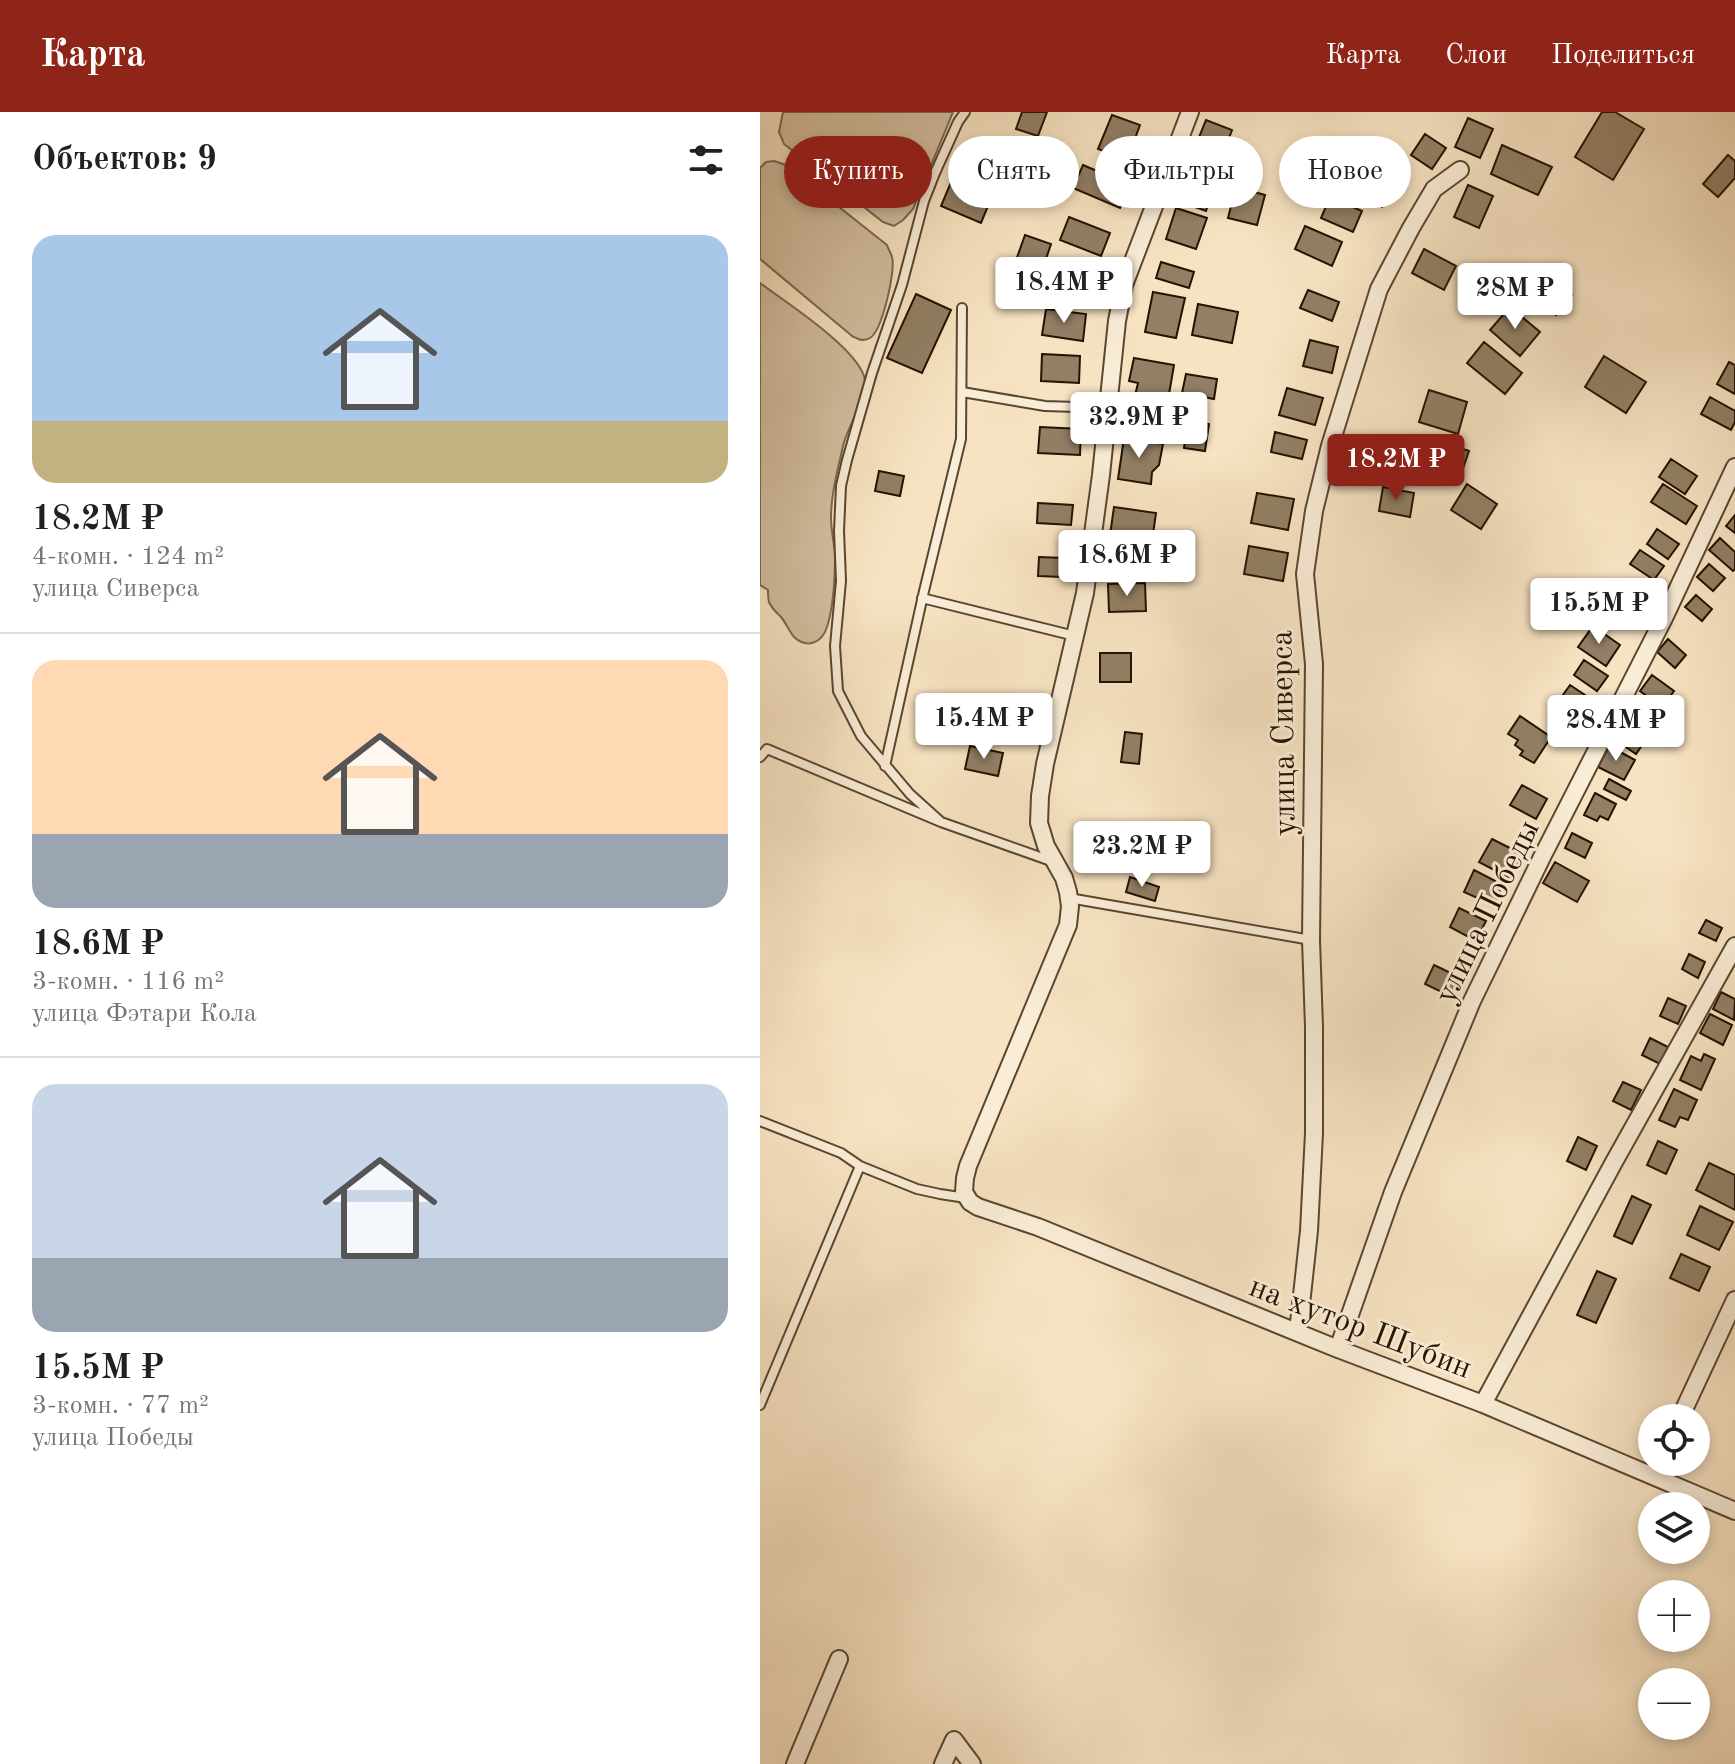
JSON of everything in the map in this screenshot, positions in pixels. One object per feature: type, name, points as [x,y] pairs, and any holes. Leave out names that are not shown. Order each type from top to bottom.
[{"type":"street","points":[[966,1198],[964,1187],[968,1166],[1068,925],[1070,906],[1064,878],[1046,846],[1039,823],[1040,796],[1085,593],[1117,321],[1124,285],[1190,112]]},
{"type":"street","name":"улица Сиверса","points":[[1298,1332],[1309,1231],[1314,1133],[1311,940],[1314,664],[1305,574],[1314,511],[1330,446],[1379,289],[1434,189],[1460,170]]},
{"type":"street","name":"улица Победы","points":[[1338,1349],[1393,1192],[1472,1001],[1664,618],[1735,467]]},
{"type":"street","points":[[1483,1404],[1735,946]]},
{"type":"street","name":"на хутор Шубин","points":[[966,1198],[978,1207],[1038,1227],[1338,1349],[1638,1462]]},
{"type":"street","points":[[1687,1404],[1735,1300]]},
{"type":"street","name":"на хутор Шубин","points":[[1670,1476],[1735,1511]]},
{"type":"street","points":[[795,1764],[839,1659]]},
{"type":"street","points":[[943,1764],[954,1740],[972,1764]]},
{"type":"lane","points":[[941,822],[910,794],[861,736],[838,691],[835,646],[841,581],[841,486],[924,201],[965,112]]},
{"type":"lane","points":[[885,766],[961,439],[962,308]]},
{"type":"lane","points":[[962,392],[1045,406],[1108,408]]},
{"type":"lane","points":[[922,598],[1075,636]]},
{"type":"lane","points":[[760,757],[767,749],[941,822],[1056,862]]},
{"type":"lane","points":[[1069,898],[1311,940]]},
{"type":"lane","points":[[760,1121],[841,1153],[860,1166],[917,1189],[966,1198]]},
{"type":"lane","points":[[760,1405],[860,1166]]},
{"type":"shaded area","points":[[783,112],[953,112],[932,163],[932,136],[784,136],[784,144],[779,132]]},
{"type":"shaded area","points":[[766,162],[784,164],[784,208],[840,208],[887,245],[893,264],[890,287],[879,324],[870,338],[863,340],[852,336],[760,259],[760,168]]},
{"type":"shaded area","points":[[865,208],[913,208],[894,226],[883,222]]},
{"type":"shaded area","points":[[760,283],[834,339],[858,364],[865,383],[845,438],[832,499],[835,563],[831,610],[825,633],[809,643],[794,637],[770,604],[768,590],[760,585]]},
{"type":"building","points":[[1022,112],[1047,112],[1038,136],[1016,129]]},
{"type":"building","points":[[1602,112],[1615,112],[1644,129],[1613,180],[1575,157]]},
{"type":"building","points":[[1112,115],[1140,125],[1136,136],[1103,136]]},
{"type":"building","points":[[1468,118],[1493,129],[1480,158],[1455,147]]},
{"type":"building","points":[[1206,120],[1232,130],[1230,136],[1200,136]]},
{"type":"building","points":[[1425,134],[1446,148],[1432,169],[1411,155]]},
{"type":"building","points":[[1502,145],[1552,167],[1538,195],[1491,174]]},
{"type":"building","points":[[1728,155],[1735,161],[1735,178],[1718,197],[1703,184]]},
{"type":"building","points":[[1083,165],[1095,170],[1095,197],[1079,191],[1079,174]]},
{"type":"building","points":[[1468,185],[1493,196],[1479,228],[1454,217]]},
{"type":"building","points":[[948,189],[948,208],[987,208],[981,223],[941,206]]},
{"type":"building","points":[[1176,208],[1207,218],[1196,249],[1166,239]]},
{"type":"building","points":[[1231,208],[1262,208],[1257,225],[1228,218]]},
{"type":"building","points":[[1325,208],[1355,208],[1362,211],[1353,232],[1321,218]]},
{"type":"building","points":[[1069,217],[1110,233],[1101,256],[1060,240]]},
{"type":"building","points":[[1305,226],[1342,242],[1332,266],[1295,249]]},
{"type":"building","points":[[1025,235],[1051,244],[1043,268],[1086,284],[1078,305],[1009,280]]},
{"type":"building","points":[[1424,249],[1456,266],[1444,290],[1412,273]]},
{"type":"building","points":[[1161,262],[1194,272],[1189,288],[1156,278]]},
{"type":"building","points":[[1541,269],[1572,295],[1556,315],[1525,289]]},
{"type":"building","points":[[1308,290],[1339,302],[1332,321],[1300,308]]},
{"type":"building","points":[[1153,292],[1185,298],[1176,338],[1145,332]]},
{"type":"building","points":[[916,294],[951,310],[922,373],[887,358]]},
{"type":"building","points":[[1198,304],[1238,312],[1232,343],[1192,335]]},
{"type":"building","points":[[1510,307],[1540,332],[1520,356],[1490,330]]},
{"type":"building","points":[[1046,309],[1086,314],[1083,341],[1042,335]]},
{"type":"building","points":[[1310,340],[1338,347],[1332,373],[1303,366]]},
{"type":"building","points":[[1484,342],[1522,373],[1505,394],[1467,363]]},
{"type":"building","points":[[1042,354],[1080,356],[1079,383],[1041,381]]},
{"type":"building","points":[[1604,356],[1646,382],[1626,413],[1585,387]]},
{"type":"building","points":[[1134,358],[1174,365],[1167,406],[1134,400],[1138,383],[1129,381]]},
{"type":"building","points":[[1729,362],[1735,365],[1735,394],[1717,384]]},
{"type":"building","points":[[1186,374],[1217,379],[1214,399],[1182,393]]},
{"type":"building","points":[[1287,388],[1323,398],[1315,425],[1279,415]]},
{"type":"building","points":[[1429,390],[1467,402],[1458,434],[1419,422]]},
{"type":"building","points":[[1710,397],[1735,411],[1731,430],[1701,414]]},
{"type":"building","points":[[1131,410],[1168,416],[1164,438],[1127,433]]},
{"type":"building","points":[[1188,421],[1209,424],[1205,451],[1184,448]]},
{"type":"building","points":[[1040,427],[1081,429],[1080,455],[1038,453]]},
{"type":"building","points":[[1275,432],[1307,440],[1302,459],[1271,452]]},
{"type":"building","points":[[1124,438],[1163,444],[1159,465],[1152,472],[1151,484],[1118,479]]},
{"type":"building","points":[[1428,438],[1469,451],[1460,477],[1420,464]]},
{"type":"building","points":[[1671,459],[1697,476],[1685,494],[1659,477]]},
{"type":"building","points":[[879,471],[904,476],[900,496],[875,491]]},
{"type":"building","points":[[1467,484],[1497,504],[1481,529],[1451,510]]},
{"type":"building","points":[[1663,484],[1697,506],[1686,524],[1651,502]]},
{"type":"building","points":[[1383,487],[1414,493],[1410,517],[1379,511]]},
{"type":"building","points":[[1257,493],[1294,499],[1288,530],[1251,523]]},
{"type":"building","points":[[1038,503],[1073,505],[1071,525],[1037,523]]},
{"type":"building","points":[[1114,507],[1156,513],[1152,541],[1110,535]]},
{"type":"building","points":[[1735,515],[1735,533],[1726,526]]},
{"type":"building","points":[[1657,529],[1679,544],[1668,559],[1647,544]]},
{"type":"building","points":[[1720,538],[1735,552],[1733,571],[1709,550]]},
{"type":"building","points":[[1249,546],[1288,553],[1283,581],[1244,574]]},
{"type":"building","points":[[1640,550],[1664,566],[1654,580],[1630,564]]},
{"type":"building","points":[[1039,557],[1064,558],[1062,577],[1038,576]]},
{"type":"building","points":[[1709,564],[1725,578],[1713,591],[1697,577]]},
{"type":"building","points":[[1145,583],[1146,611],[1109,612],[1108,584]]},
{"type":"building","points":[[1624,588],[1640,599],[1632,611],[1615,600]]},
{"type":"building","points":[[1696,595],[1712,609],[1702,621],[1685,607]]},
{"type":"building","points":[[1593,626],[1620,645],[1606,666],[1578,647]]},
{"type":"building","points":[[1668,639],[1686,655],[1675,668],[1657,652]]},
{"type":"building","points":[[1100,653],[1131,653],[1131,682],[1100,682]]},
{"type":"building","points":[[1584,660],[1608,676],[1597,691],[1574,675]]},
{"type":"building","points":[[1652,675],[1674,691],[1662,707],[1640,691]]},
{"type":"building","points":[[1570,685],[1588,697],[1578,712],[1560,699]]},
{"type":"building","points":[[1632,706],[1650,717],[1642,729],[1624,718]]},
{"type":"building","points":[[1520,716],[1551,737],[1534,763],[1520,755],[1523,751],[1515,745],[1518,740],[1508,734]]},
{"type":"building","points":[[1624,722],[1647,738],[1636,754],[1613,738]]},
{"type":"building","points":[[1125,732],[1142,734],[1139,764],[1121,762]]},
{"type":"building","points":[[970,746],[1003,753],[998,776],[965,769]]},
{"type":"building","points":[[1609,746],[1635,760],[1624,780],[1598,767]]},
{"type":"building","points":[[1609,779],[1631,791],[1626,800],[1604,789]]},
{"type":"building","points":[[1522,785],[1547,799],[1536,819],[1510,805]]},
{"type":"building","points":[[1595,793],[1616,804],[1608,820],[1600,816],[1597,821],[1584,815]]},
{"type":"building","points":[[1572,833],[1592,843],[1585,858],[1565,848]]},
{"type":"building","points":[[1492,839],[1522,854],[1509,878],[1479,862]]},
{"type":"building","points":[[1555,862],[1589,881],[1577,902],[1543,883]]},
{"type":"building","points":[[1474,870],[1503,885],[1493,905],[1464,892]]},
{"type":"building","points":[[1130,877],[1159,887],[1155,901],[1126,892]]},
{"type":"building","points":[[1459,908],[1486,921],[1476,941],[1450,927]]},
{"type":"building","points":[[1706,920],[1722,928],[1716,941],[1699,933]]},
{"type":"building","points":[[1689,954],[1705,962],[1698,978],[1682,969]]},
{"type":"building","points":[[1434,965],[1459,977],[1450,996],[1425,984]]},
{"type":"building","points":[[1721,992],[1735,999],[1734,1020],[1713,1009]]},
{"type":"building","points":[[1668,998],[1686,1006],[1678,1024],[1660,1016]]},
{"type":"building","points":[[1710,1014],[1732,1025],[1723,1045],[1700,1033]]},
{"type":"building","points":[[1650,1038],[1668,1047],[1660,1064],[1642,1055]]},
{"type":"building","points":[[1704,1054],[1715,1059],[1701,1090],[1680,1080],[1691,1056],[1701,1061]]},
{"type":"building","points":[[1623,1082],[1641,1090],[1631,1110],[1613,1101]]},
{"type":"building","points":[[1674,1089],[1697,1100],[1688,1120],[1680,1117],[1675,1127],[1659,1120]]},
{"type":"building","points":[[1578,1137],[1597,1146],[1586,1170],[1567,1161]]},
{"type":"building","points":[[1658,1141],[1677,1150],[1666,1174],[1647,1165]]},
{"type":"building","points":[[1709,1163],[1735,1175],[1735,1210],[1696,1190]]},
{"type":"building","points":[[1632,1196],[1651,1205],[1632,1244],[1614,1236]]},
{"type":"building","points":[[1700,1206],[1733,1222],[1719,1250],[1687,1235]]},
{"type":"building","points":[[1681,1254],[1710,1267],[1699,1291],[1670,1278]]},
{"type":"building","points":[[1597,1271],[1616,1279],[1596,1323],[1577,1315]]}]
